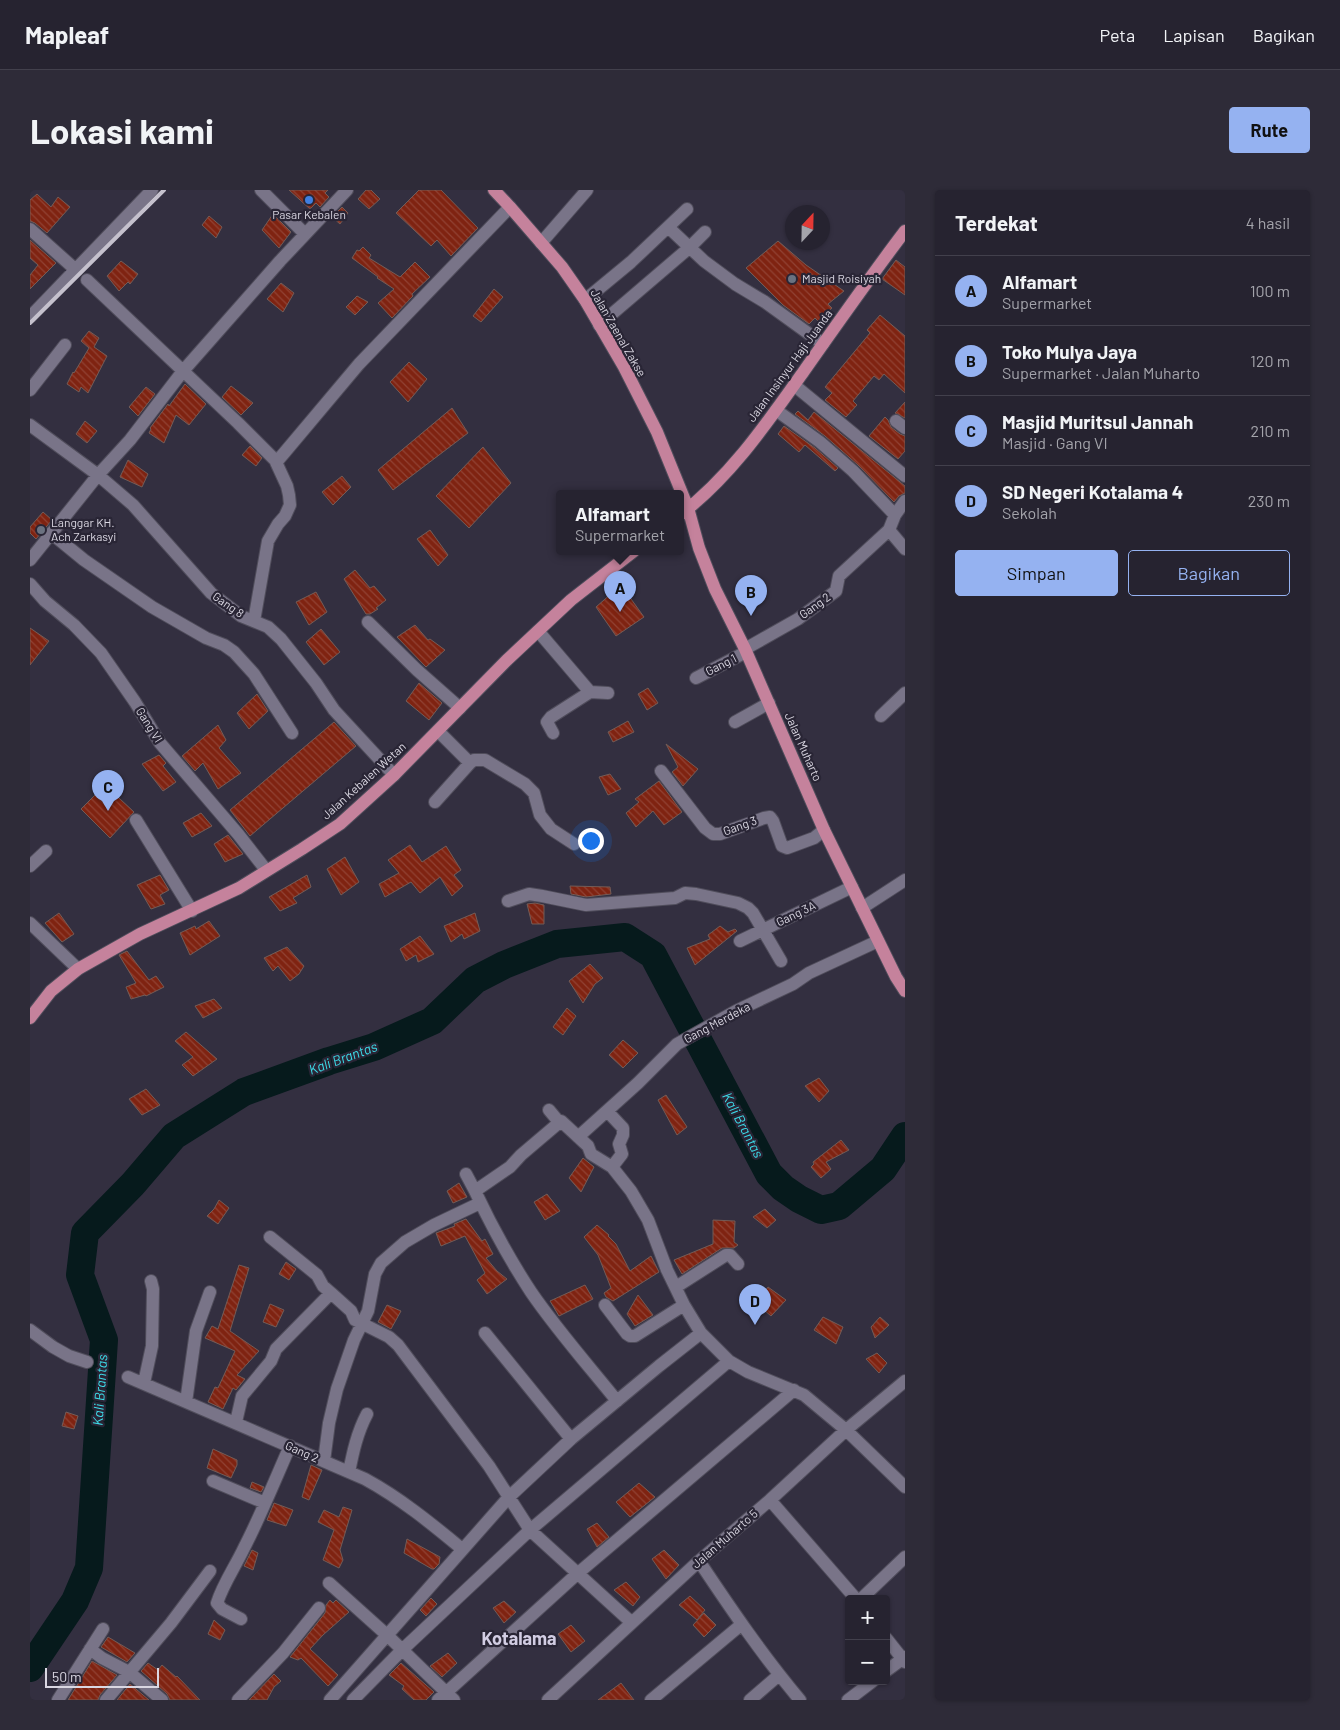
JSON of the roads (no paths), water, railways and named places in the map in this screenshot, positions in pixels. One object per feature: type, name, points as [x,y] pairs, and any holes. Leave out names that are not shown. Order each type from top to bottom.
[{"type":"main road","name":"Jalan Zaenal Zakse","points":[[494,190],[562,267],[585,300],[624,368],[657,432],[677,490]]},
{"type":"main road","name":"Jalan Insinyur Haji Juanda","points":[[684,512],[738,460],[905,231]]},
{"type":"main road","name":"Jalan Muharto","points":[[684,512],[715,589],[746,650],[824,830],[878,942],[905,992]]},
{"type":"main road","name":"Jalan Kebalen Wetan","points":[[30,1018],[51,991],[78,969],[140,934],[239,888],[340,824],[438,731],[538,630],[571,600],[629,555]]},
{"type":"street","points":[[30,317],[152,190]]},
{"type":"street","points":[[261,190],[305,234]]},
{"type":"street","points":[[30,560],[98,476],[130,440],[184,371],[305,234],[347,190]]},
{"type":"street","points":[[541,243],[587,190]]},
{"type":"street","points":[[275,460],[279,459],[359,364],[510,206]]},
{"type":"street","points":[[585,300],[687,209]]},
{"type":"street","points":[[668,227],[690,248],[735,284],[766,302],[823,344]]},
{"type":"street","points":[[30,229],[76,270]]},
{"type":"street","points":[[600,325],[690,248],[704,232]]},
{"type":"street","points":[[87,280],[275,460],[289,495],[290,506],[268,541],[254,621]]},
{"type":"street","points":[[30,390],[65,345]]},
{"type":"street","points":[[794,385],[905,476]]},
{"type":"street","points":[[776,410],[820,442],[852,471],[895,515]]},
{"type":"street","name":"Gang 8","points":[[30,425],[133,505],[211,593],[241,616],[268,628],[288,646],[334,710],[394,774]]},
{"type":"street","name":"Gang 2","points":[[746,650],[791,623],[836,591],[840,576],[889,530],[895,515],[905,501]]},
{"type":"street","points":[[889,530],[905,550]]},
{"type":"street","points":[[51,533],[84,560],[152,607],[206,638],[224,644],[234,652],[254,674],[292,733]]},
{"type":"street","name":"Gang VI","points":[[30,584],[45,601],[74,625],[100,653],[135,702],[160,743],[233,828],[266,870]]},
{"type":"street","points":[[368,622],[417,670],[460,708]]},
{"type":"street","points":[[538,630],[590,692]]},
{"type":"street","name":"Gang 1","points":[[696,678],[746,650]]},
{"type":"street","points":[[554,733],[547,722],[551,717],[590,692],[608,693]]},
{"type":"street","points":[[881,716],[905,693]]},
{"type":"street","points":[[735,722],[769,703]]},
{"type":"street","points":[[438,731],[470,762]]},
{"type":"street","points":[[435,802],[470,762],[485,760],[524,784],[534,793],[540,815],[551,828],[574,844]]},
{"type":"street","name":"Gang 3","points":[[661,771],[705,828],[713,834],[720,834],[770,817],[773,820],[782,846],[787,848],[814,838],[824,830]]},
{"type":"street","points":[[136,820],[192,911]]},
{"type":"street","points":[[30,866],[46,851]]},
{"type":"street","points":[[862,908],[905,880]]},
{"type":"street","name":"Gang 3A","points":[[740,941],[852,887]]},
{"type":"street","points":[[508,901],[529,894],[586,905],[675,898],[685,893],[738,903],[748,908],[753,914],[781,961]]},
{"type":"street","points":[[30,923],[78,969]]},
{"type":"street","name":"Gang Merdeka","points":[[578,1136],[677,1044],[714,1022],[773,995],[809,973],[878,942]]},
{"type":"street","points":[[549,1110],[559,1122],[562,1121],[588,1146],[592,1154],[612,1167],[631,1191],[642,1209],[667,1270],[684,1305],[701,1333],[729,1360],[757,1375],[804,1395],[846,1430],[905,1487]]},
{"type":"street","points":[[606,1111],[623,1128],[619,1144],[622,1154],[612,1167]]},
{"type":"street","points":[[475,1191],[510,1167],[559,1122]]},
{"type":"street","points":[[466,1174],[480,1203],[532,1292],[616,1401]]},
{"type":"street","points":[[324,1461],[336,1389],[354,1340],[368,1311],[375,1274],[381,1263],[405,1242],[480,1203]]},
{"type":"street","points":[[270,1236],[317,1275],[323,1286],[351,1311],[355,1320],[389,1337],[407,1354],[460,1430],[489,1466],[530,1530],[632,1622]]},
{"type":"street","points":[[676,1287],[726,1255],[730,1255],[738,1264]]},
{"type":"street","points":[[144,1383],[152,1346],[153,1289],[151,1281]]},
{"type":"street","points":[[186,1402],[196,1331],[210,1292]]},
{"type":"street","points":[[236,1422],[242,1396],[272,1361],[276,1349],[331,1292]]},
{"type":"street","points":[[605,1305],[627,1334],[635,1336],[684,1305]]},
{"type":"street","points":[[30,1330],[69,1356],[87,1362]]},
{"type":"street","points":[[485,1333],[572,1439]]},
{"type":"street","points":[[330,1700],[509,1497],[616,1401],[701,1333]]},
{"type":"street","points":[[353,1700],[402,1650],[530,1530],[729,1360]]},
{"type":"street","name":"Gang 2","points":[[128,1377],[236,1422],[349,1472],[386,1491],[430,1522],[462,1549]]},
{"type":"street","name":"Jalan Muharto 5","points":[[548,1700],[699,1561],[770,1500],[846,1430],[905,1382]]},
{"type":"street","points":[[329,1583],[388,1636],[446,1697],[577,1574],[794,1390]]},
{"type":"street","points":[[349,1472],[359,1429],[367,1414]]},
{"type":"street","points":[[241,1619],[222,1609],[217,1603],[266,1503],[290,1446]]},
{"type":"street","points":[[214,1481],[266,1503]]},
{"type":"street","points":[[770,1500],[853,1595]]},
{"type":"street","points":[[865,1595],[905,1558]]},
{"type":"street","points":[[699,1561],[779,1675],[800,1700]]},
{"type":"street","points":[[106,1700],[210,1571]]},
{"type":"street","points":[[238,1700],[283,1653],[319,1608]]},
{"type":"street","points":[[652,1700],[742,1624]]},
{"type":"street","points":[[58,1700],[103,1629]]},
{"type":"street","points":[[888,1640],[904,1659],[890,1668]]},
{"type":"street","points":[[90,1649],[102,1658],[129,1672],[162,1700]]},
{"type":"street","points":[[750,1700],[779,1675]]},
{"type":"street","points":[[848,1700],[868,1685]]},
{"type":"waterway","name":"Kali Brantas","points":[[30,1668],[75,1601],[89,1568],[104,1340],[80,1275],[85,1233],[133,1184],[174,1136],[244,1092],[374,1047],[432,1021],[475,980],[504,965],[557,944],[625,937],[653,955],[769,1174],[783,1188],[799,1199],[821,1210],[839,1206],[883,1169],[905,1136]]},
{"type":"railway","points":[[30,323],[164,190]]},
{"type":"place","name":"Pasar Kebalen","points":[[309,200]]},
{"type":"place","name":"Masjid Roisiyah","points":[[792,279]]},
{"type":"place","name":"Langgar KH. Ach Zarkasyi","points":[[41,530]]},
{"type":"place","name":"Alfamart","points":[[620,612]]},
{"type":"place","name":"Toko Mulya Jaya","points":[[751,616]]},
{"type":"place","name":"Masjid Muritsul Jannah","points":[[108,811]]},
{"type":"place","name":"SD Negeri Kotalama 4","points":[[755,1325]]},
{"type":"district","name":"Kotalama","points":[[519,1639]]}]
